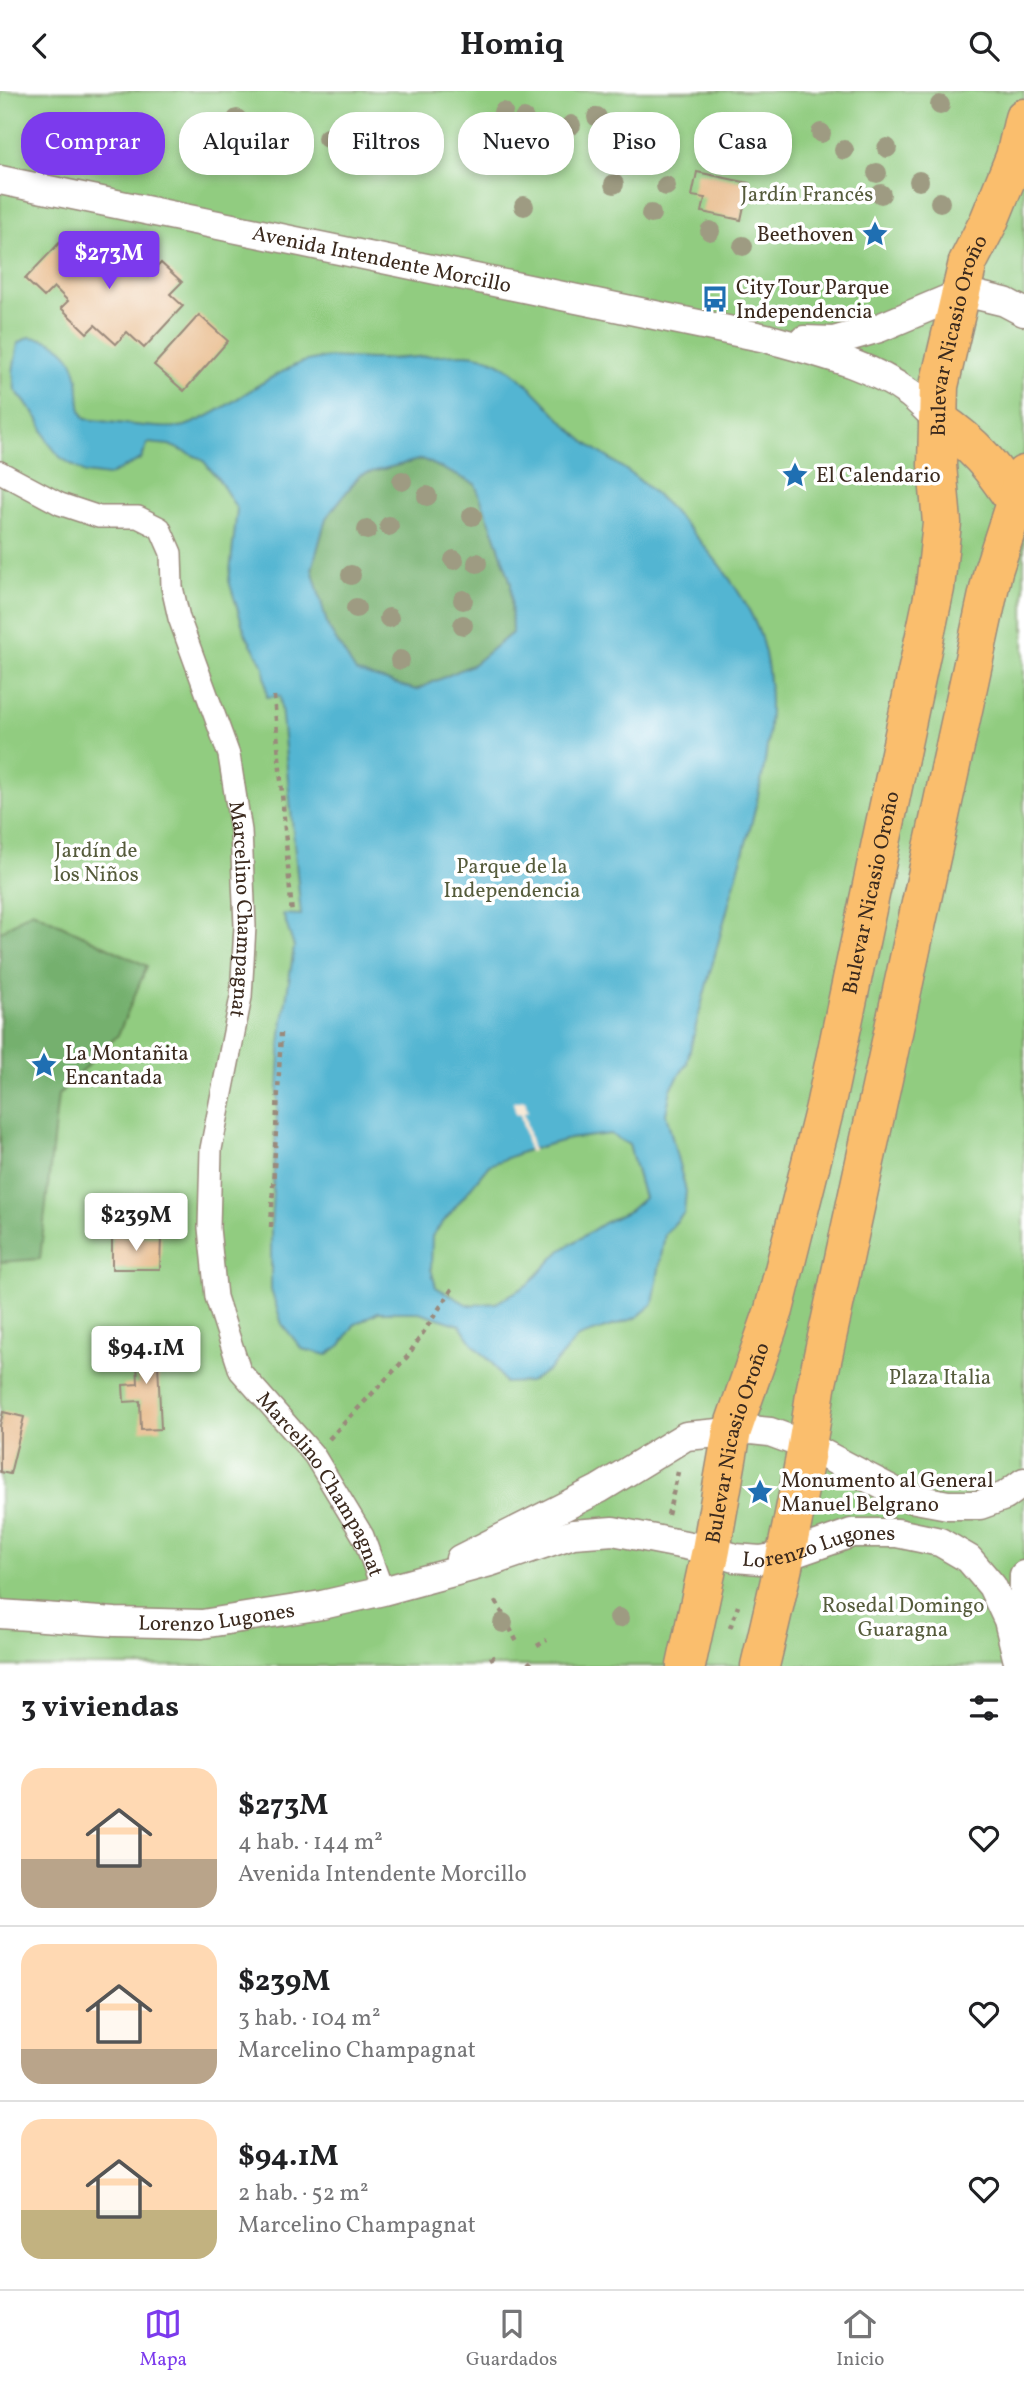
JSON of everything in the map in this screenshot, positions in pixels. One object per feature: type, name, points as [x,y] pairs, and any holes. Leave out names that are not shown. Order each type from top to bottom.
[{"type":"main road","name":"Bulevar Nicasio Oroño","points":[[686,1666],[711,1550],[732,1431],[774,1310],[825,1107],[929,615],[942,523],[937,465],[939,386],[968,262],[989,221],[1015,157],[1024,118]]},
{"type":"main road","points":[[760,1666],[786,1556],[822,1361],[990,585],[1020,489],[938,420]]},
{"type":"street","name":"Avenida Intendente Morcillo","points":[[0,180],[766,338],[838,358],[878,375],[910,394],[938,420]]},
{"type":"street","points":[[960,295],[976,295],[1005,302],[1024,312]]},
{"type":"street","name":"Avenida Intendente Morcillo","points":[[766,338],[834,341],[879,328],[960,295]]},
{"type":"street","name":"Marcelino Champagnat","points":[[0,472],[60,504],[99,517],[138,517],[160,528],[171,553],[172,587],[179,618],[229,755],[241,831],[245,926],[241,997],[211,1149],[209,1228],[216,1297],[240,1371],[314,1455],[363,1536],[383,1591]]},
{"type":"street","name":"Lorenzo Lugones","points":[[428,1577],[483,1546],[599,1489],[686,1436],[732,1431],[770,1432],[808,1446],[905,1497],[948,1505],[980,1505],[1005,1496],[1024,1482]]},
{"type":"street","name":"Lorenzo Lugones","points":[[0,1614],[115,1622],[202,1624],[322,1605],[383,1591],[586,1533],[613,1531],[711,1550],[735,1558],[760,1560],[786,1556],[852,1533],[897,1533],[940,1542],[969,1559],[992,1586],[1008,1620],[1021,1666]]},
{"type":"street","points":[[1021,1666],[1024,1575]]},
{"type":"path","points":[[274,696],[292,915]]},
{"type":"path","points":[[271,1227],[281,1034]]},
{"type":"path","points":[[314,1455],[407,1357],[454,1286]]},
{"type":"path","points":[[666,1526],[679,1466]]},
{"type":"path","points":[[496,1601],[518,1644]]},
{"type":"path","points":[[537,1646],[547,1640]]},
{"type":"path","points":[[490,1659],[498,1655]]},
{"type":"path","points":[[528,1661],[533,1666]]},
{"type":"green space","name":"Parque de la Independencia","points":[[0,91],[1024,91],[1024,1666],[0,1666]]},
{"type":"green space","points":[[422,459],[475,483],[511,583],[512,633],[474,664],[416,690],[356,673],[328,627],[312,569],[326,518],[360,475]]},
{"type":"green space","name":"La Montañita Encantada","points":[[32,911],[147,966],[118,1035],[58,1095],[40,1259],[0,1262],[0,932]]},
{"type":"water","points":[[29,337],[41,339],[51,342],[66,353],[76,369],[80,406],[85,419],[165,427],[185,426],[198,421],[271,377],[307,361],[454,354],[483,357],[501,364],[516,375],[573,432],[660,499],[712,555],[742,597],[753,618],[768,669],[769,733],[764,766],[687,1063],[671,1089],[666,1114],[686,1191],[684,1213],[665,1234],[653,1304],[636,1318],[578,1337],[549,1370],[529,1382],[505,1383],[460,1325],[419,1312],[378,1312],[354,1325],[341,1345],[327,1355],[302,1349],[282,1324],[271,1290],[271,1227],[281,1034],[294,947],[283,914],[301,915],[280,696],[267,697],[264,667],[245,633],[229,581],[237,509],[202,459],[169,445],[148,443],[141,459],[108,476],[85,473],[60,457],[48,442],[38,418],[15,390],[13,372],[18,343]],"holes":[[[422,459],[475,484],[511,583],[512,633],[474,664],[416,690],[356,672],[328,627],[312,569],[326,518],[360,475]],[[610,1134],[629,1145],[644,1198],[629,1211],[604,1223],[560,1251],[529,1284],[496,1303],[468,1305],[436,1287],[431,1269],[432,1236],[489,1165],[525,1151],[569,1139]]]},
{"type":"pier","points":[[525,1100],[528,1112],[524,1113],[533,1151],[529,1152],[520,1114],[516,1115],[513,1102]]},
{"type":"building","points":[[696,175],[711,175],[749,183],[741,220],[702,212],[705,198],[692,196]]},
{"type":"building","points":[[61,241],[123,253],[148,276],[161,263],[182,282],[170,294],[183,306],[144,348],[127,332],[116,344],[95,325],[87,333],[61,308],[68,301],[54,287],[44,297],[25,279]]},
{"type":"building","points":[[199,315],[228,341],[184,391],[154,365]]},
{"type":"building","points":[[112,1236],[161,1237],[160,1269],[112,1269]]},
{"type":"building","points":[[157,1341],[161,1429],[141,1430],[140,1401],[124,1402],[123,1385],[138,1384],[136,1342]]},
{"type":"building","points":[[3,1412],[24,1417],[10,1474],[0,1472],[0,1425]]},
{"type":"place","name":"Beethoven","points":[[875,234]]},
{"type":"place","name":"City Tour Parque Independencia","points":[[715,299]]},
{"type":"place","name":"El Calendario","points":[[795,475]]},
{"type":"place","name":"La Montañita Encantada","points":[[44,1065]]},
{"type":"place","name":"Monumento al General Manuel Belgrano","points":[[760,1492]]},
{"type":"park label","name":"Jardín Francés","points":[[807,194]]},
{"type":"park label","name":"Jardín de los Niños","points":[[96,862]]},
{"type":"park label","name":"Plaza Italia","points":[[940,1377]]},
{"type":"park label","name":"Rosedal Domingo Guaragna","points":[[903,1617]]}]
